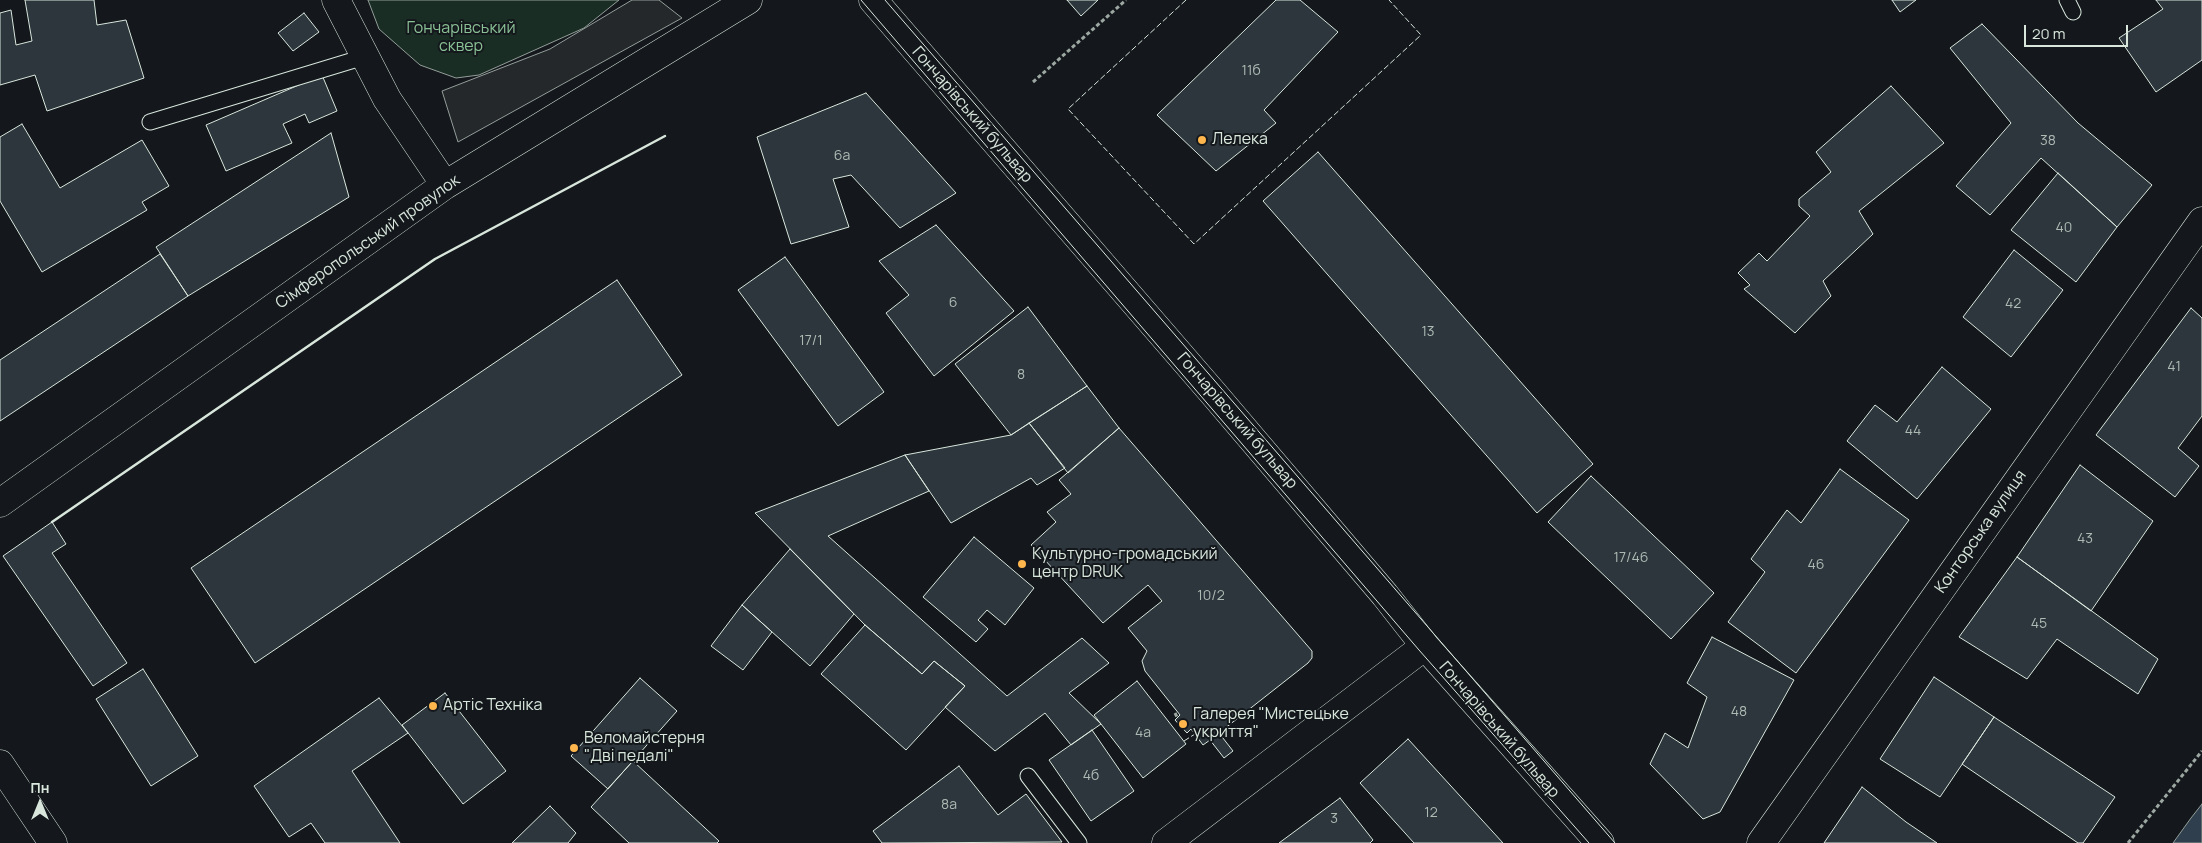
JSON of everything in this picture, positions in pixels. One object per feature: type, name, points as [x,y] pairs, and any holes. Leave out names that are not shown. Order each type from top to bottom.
[{"type":"street","points":[[336,0],[387,99],[445,186]]},
{"type":"street","name":"Сімферопольський провулок","points":[[0,503],[445,186],[748,0]]},
{"type":"street","name":"Гончарівський бульвар","points":[[873,0],[1213,393],[1385,595],[1425,646],[1600,843]]},
{"type":"street","name":"Конторська вулиця","points":[[1761,843],[2202,221]]},
{"type":"street","points":[[1166,843],[1425,646]]},
{"type":"street","points":[[0,764],[54,843]]},
{"type":"lane","points":[[150,122],[364,57]]},
{"type":"lane","points":[[1028,776],[1079,843]]},
{"type":"path","points":[[1033,82],[1126,0]]},
{"type":"path","points":[[1174,713],[1178,717]]},
{"type":"path","points":[[2128,843],[2202,751]]},
{"type":"green space","name":"Гончарівський сквер","points":[[368,0],[619,0],[584,28],[479,75],[456,78],[420,65],[379,29]]},
{"type":"shaded area","points":[[632,0],[659,0],[682,18],[458,142],[442,91],[550,49]]},
{"type":"water","points":[[2202,804],[2202,843],[2173,843],[2191,818]]},
{"type":"building","points":[[25,0],[94,0],[97,25],[126,20],[144,78],[47,111],[35,75],[0,85],[0,13],[11,10],[16,45],[32,41]]},
{"type":"building","points":[[1067,0],[1098,0],[1081,16]]},
{"type":"building","points":[[1276,0],[1300,0],[1338,32],[1264,110],[1276,123],[1216,171],[1157,115]]},
{"type":"building","points":[[1892,0],[1916,0],[1900,12]]},
{"type":"building","points":[[2156,0],[2202,0],[2202,60],[2156,92],[2119,38],[2163,9]]},
{"type":"building","points":[[304,13],[319,32],[293,51],[278,33]]},
{"type":"building","points":[[1982,24],[2078,123],[2152,185],[2117,227],[2041,158],[1990,215],[1956,186],[2011,123],[1950,48]]},
{"type":"building","points":[[322,75],[337,111],[309,123],[305,114],[283,124],[292,143],[226,171],[206,125]]},
{"type":"building","points":[[1891,86],[1944,143],[1859,211],[1873,234],[1823,281],[1831,296],[1795,333],[1744,289],[1750,285],[1738,273],[1759,253],[1767,261],[1810,216],[1799,206],[1799,199],[1831,172],[1816,152]]},
{"type":"building","points":[[866,93],[956,193],[900,228],[851,175],[833,179],[849,227],[791,244],[757,137]]},
{"type":"building","points":[[22,124],[60,188],[142,140],[169,186],[142,202],[147,210],[42,272],[0,201],[0,137]]},
{"type":"building","points":[[331,133],[349,197],[188,296],[156,247]]},
{"type":"building","points":[[1318,152],[1593,464],[1537,513],[1263,201]]},
{"type":"building","points":[[2058,173],[2117,227],[2076,282],[2011,230]]},
{"type":"building","points":[[936,225],[1014,311],[934,376],[886,313],[909,295],[879,261]]},
{"type":"building","points":[[2014,250],[2063,290],[2011,357],[1963,317]]},
{"type":"building","points":[[160,254],[188,296],[0,421],[0,360]]},
{"type":"building","points":[[785,257],[884,392],[838,426],[738,290]]},
{"type":"building","points":[[617,280],[682,375],[255,663],[191,568]]},
{"type":"building","points":[[1028,307],[1087,386],[1011,435],[955,364]]},
{"type":"building","points":[[2191,308],[2202,318],[2202,416],[2178,448],[2199,466],[2175,497],[2096,435]]},
{"type":"building","points":[[1942,367],[1991,409],[1917,499],[1847,441],[1875,405],[1897,422]]},
{"type":"building","points":[[1087,386],[1119,428],[1068,473],[1029,423]]},
{"type":"building","points":[[1029,423],[1065,468],[1037,485],[1031,478],[951,523],[905,455],[1011,435]]},
{"type":"building","points":[[1119,428],[1312,651],[1312,658],[1308,663],[1219,733],[1233,751],[1224,758],[1210,740],[1203,745],[1191,729],[1187,733],[1175,720],[1180,715],[1145,671],[1142,661],[1147,651],[1128,628],[1162,601],[1148,585],[1103,623],[1031,545],[1056,522],[1047,512],[1071,494],[1059,480]]},
{"type":"building","points":[[905,455],[929,491],[828,536],[1007,696],[1082,638],[1109,663],[1069,693],[1101,724],[1071,745],[1045,713],[995,751],[945,707],[965,686],[934,661],[922,674],[865,625],[755,513]]},
{"type":"building","points":[[2080,465],[2153,521],[2091,611],[2017,557]]},
{"type":"building","points":[[1840,469],[1909,520],[1796,673],[1728,622],[1765,572],[1751,559],[1787,510],[1801,523]]},
{"type":"building","points":[[1591,476],[1714,593],[1671,639],[1548,522]]},
{"type":"building","points":[[52,522],[66,544],[52,553],[127,663],[93,686],[3,556]]},
{"type":"building","points":[[974,537],[1034,588],[1005,625],[987,610],[978,620],[988,629],[976,642],[923,597]]},
{"type":"building","points":[[790,549],[854,614],[810,666],[742,605]]},
{"type":"building","points":[[2017,557],[2158,659],[2138,694],[2057,639],[2027,679],[1959,637]]},
{"type":"building","points":[[742,605],[772,632],[743,670],[711,646]]},
{"type":"building","points":[[865,625],[922,674],[934,661],[965,686],[906,750],[821,674]]},
{"type":"building","points":[[1712,637],[1794,680],[1720,812],[1703,819],[1650,764],[1665,733],[1688,748],[1707,697],[1687,683]]},
{"type":"building","points":[[143,669],[198,756],[151,786],[96,699]]},
{"type":"building","points":[[1934,677],[1994,717],[1940,797],[1880,759]]},
{"type":"building","points":[[640,678],[677,711],[608,789],[571,756]]},
{"type":"building","points":[[1137,681],[1186,744],[1143,778],[1094,715]]},
{"type":"building","points":[[445,693],[506,771],[463,804],[402,725]]},
{"type":"building","points":[[379,698],[408,733],[352,771],[400,843],[325,843],[311,823],[289,837],[254,786]]},
{"type":"building","points":[[1994,717],[2115,797],[2083,843],[2078,843],[1962,764]]},
{"type":"building","points":[[1092,730],[1134,791],[1091,821],[1049,760]]},
{"type":"building","points":[[1408,739],[1503,843],[1414,843],[1360,783]]},
{"type":"building","points":[[633,761],[719,841],[717,843],[629,843],[591,807]]},
{"type":"building","points":[[959,766],[998,815],[1026,794],[1062,842],[882,843],[873,831]]},
{"type":"building","points":[[1862,787],[1906,822],[1937,843],[1824,843]]},
{"type":"building","points":[[1340,798],[1373,840],[1370,843],[1279,843]]},
{"type":"building","points":[[550,806],[576,833],[568,843],[512,843]]},
{"type":"tram line","points":[[861,0],[1419,650],[1589,843]]},
{"type":"tram line","points":[[885,0],[1615,843]]},
{"type":"fence","points":[[1186,0],[1068,109],[1194,244],[1421,35],[1389,0]]},
{"type":"fence","points":[[1184,741],[1195,734]]},
{"type":"wall","points":[[52,522],[435,259],[665,136]]},
{"type":"place","name":"Лелека","points":[[1202,140]]},
{"type":"place","name":"Культурно-громадський центр DRUK","points":[[1022,564]]},
{"type":"place","name":"Артіс Техніка","points":[[433,706]]},
{"type":"place","name":"Галерея \"Мистецьке укриття\"","points":[[1183,724]]},
{"type":"place","name":"Веломайстерня \"Дві педалі\"","points":[[574,748]]}]
